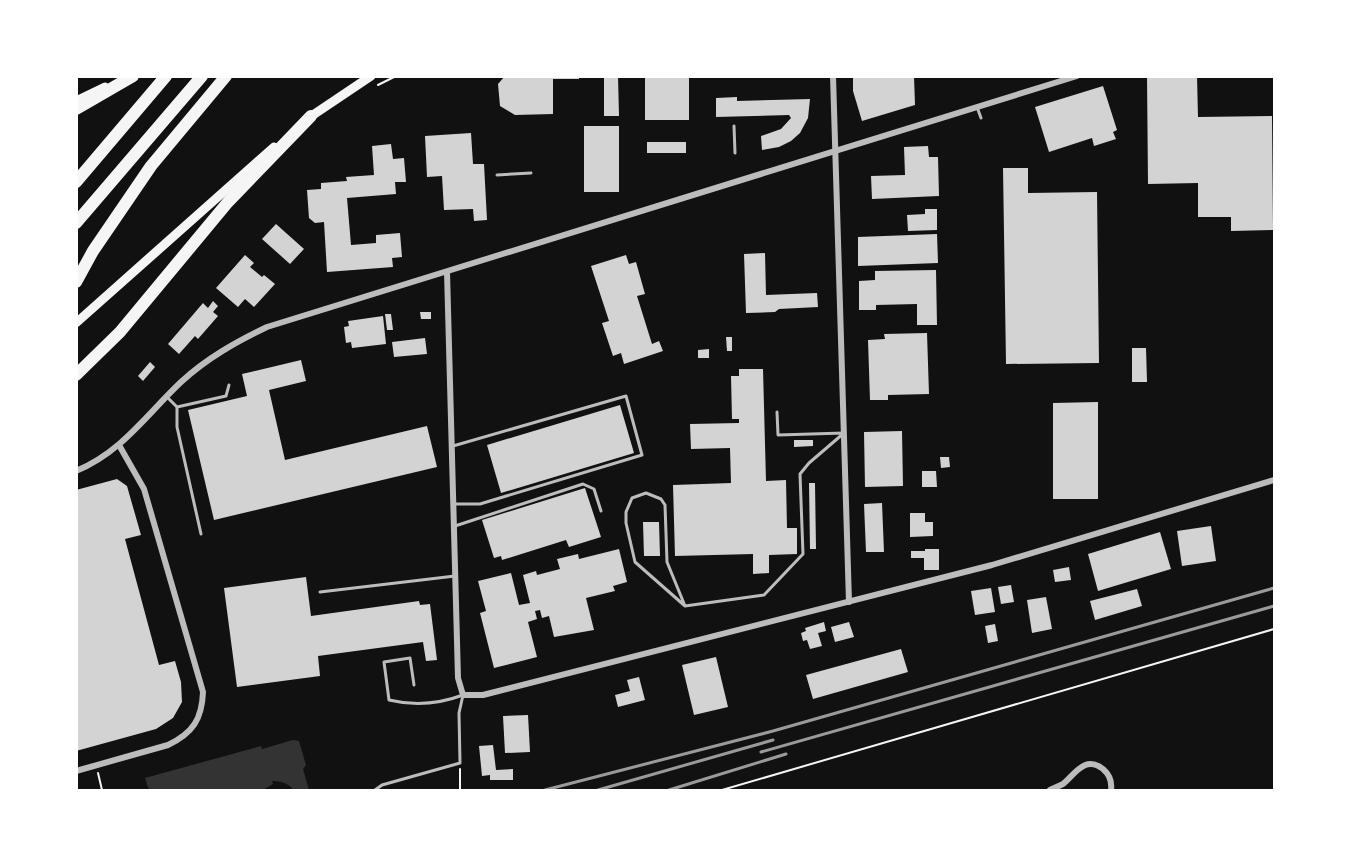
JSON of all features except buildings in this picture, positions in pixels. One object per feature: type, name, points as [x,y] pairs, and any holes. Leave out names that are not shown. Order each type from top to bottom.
[{"type":"highway","points":[[76,109],[131,76]]},
{"type":"highway","points":[[76,223],[202,76]]},
{"type":"highway","points":[[76,282],[93,251],[151,166],[226,76]]},
{"type":"highway","points":[[76,182],[165,78]]},
{"type":"highway","points":[[76,375],[120,332],[234,194],[311,116]]},
{"type":"main road","points":[[76,101],[131,76]]},
{"type":"main road","points":[[76,323],[239,177],[311,116],[371,76]]},
{"type":"street","points":[[833,76],[849,602]]},
{"type":"street","points":[[76,471],[119,445],[183,380],[218,353],[267,327],[1077,76]]},
{"type":"street","points":[[447,272],[458,678],[463,695],[483,695],[849,602],[1000,562],[1275,480]]},
{"type":"street","points":[[76,771],[182,739],[196,723],[202,708],[203,692],[144,489],[119,445]]},
{"type":"street","points":[[1050,790],[1064,783],[1080,767],[1090,764],[1101,767],[1108,774],[1112,784],[1111,790]]},
{"type":"lane","points":[[977,107],[981,118]]},
{"type":"lane","points":[[734,126],[735,153]]},
{"type":"lane","points":[[497,175],[531,173]]},
{"type":"lane","points":[[177,408],[226,396],[229,385]]},
{"type":"lane","points":[[452,447],[626,396],[642,455],[480,504],[453,504]]},
{"type":"lane","points":[[167,397],[177,408],[177,427],[201,534]]},
{"type":"lane","points":[[777,412],[778,435],[844,433]]},
{"type":"lane","points":[[685,606],[667,562],[665,505],[646,493],[632,498],[626,512],[635,562],[685,606],[764,595],[803,554],[800,474],[809,463],[844,433]]},
{"type":"lane","points":[[454,526],[583,484],[594,489],[601,511]]},
{"type":"lane","points":[[320,592],[455,576]]},
{"type":"lane","points":[[414,685],[410,658],[384,662],[389,700],[406,704],[446,701],[463,695]]},
{"type":"lane","points":[[375,790],[382,785],[460,763],[459,713],[463,695]]},
{"type":"path","points":[[373,87],[396,76]]},
{"type":"path","points":[[722,790],[1275,629]]},
{"type":"path","points":[[460,763],[460,790]]},
{"type":"path","points":[[96,765],[102,790]]},
{"type":"shaded area","points":[[293,740],[299,741],[306,765],[303,769],[309,790],[293,790],[284,783],[272,781],[273,784],[263,790],[149,790],[145,778],[261,746],[262,749]]},
{"type":"railway","points":[[545,790],[773,731],[1274,588]]},
{"type":"railway","points":[[761,752],[1274,606]]},
{"type":"railway","points":[[598,790],[773,740]]},
{"type":"railway","points":[[669,790],[786,754]]}]
